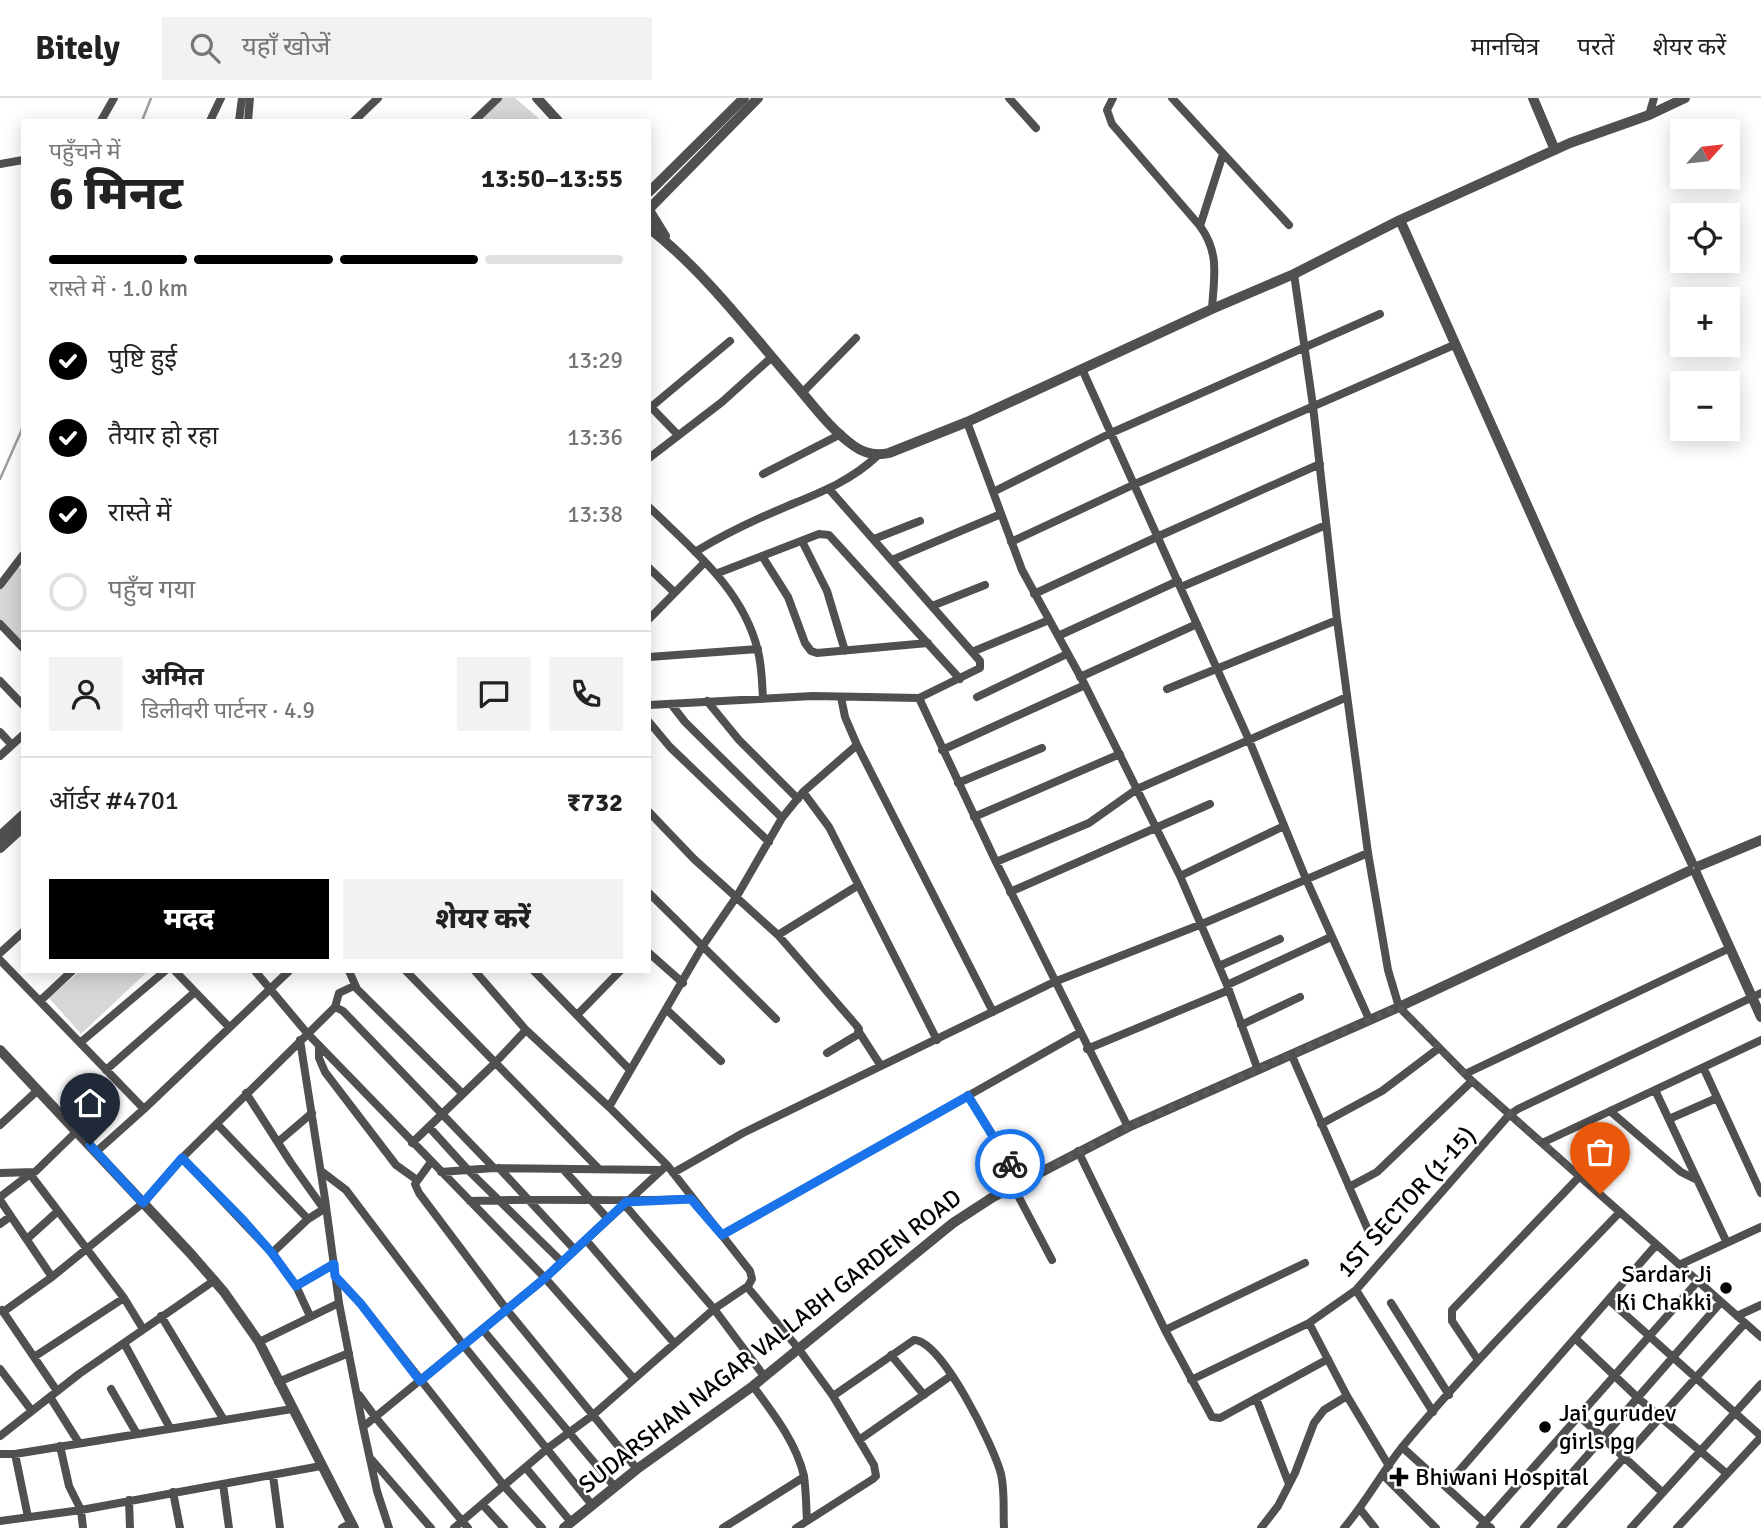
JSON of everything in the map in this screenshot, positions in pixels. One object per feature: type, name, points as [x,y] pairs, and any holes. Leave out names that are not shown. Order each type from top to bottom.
[{"type":"street","points":[[102,119],[114,98]]},
{"type":"street","points":[[210,119],[220,98]]},
{"type":"street","points":[[356,119],[378,98]]},
{"type":"street","points":[[476,119],[498,98]]},
{"type":"street","points":[[537,98],[556,119]]},
{"type":"street","points":[[651,190],[744,98]]},
{"type":"street","points":[[651,208],[758,98]]},
{"type":"street","points":[[1009,98],[1036,128]]},
{"type":"street","points":[[1113,98],[1107,110],[1112,124],[1200,226],[1211,245],[1214,256],[1212,309]]},
{"type":"street","points":[[1172,98],[1289,225]]},
{"type":"street","points":[[1533,98],[1555,150]]},
{"type":"street","points":[[1649,115],[1654,98]]},
{"type":"street","points":[[695,552],[740,527],[829,489],[859,472],[877,456],[967,422],[1294,274],[1400,220],[1555,150],[1649,115],[1685,98]]},
{"type":"street","points":[[240,119],[247,101]]},
{"type":"street","points":[[247,101],[248,119]]},
{"type":"street","points":[[1200,226],[1223,153]]},
{"type":"street","points":[[0,164],[21,160]]},
{"type":"street","points":[[651,213],[668,243]]},
{"type":"street","points":[[1400,220],[1580,624],[1730,948],[1757,995],[1761,1017]]},
{"type":"street","points":[[651,230],[668,243],[841,434],[853,446],[877,456]]},
{"type":"street","points":[[1294,274],[1313,405],[1337,620],[1368,853],[1388,970],[1399,1007],[1509,1115],[1761,1337]]},
{"type":"street","points":[[993,492],[1111,433],[1380,314]]},
{"type":"street","points":[[803,392],[856,338]]},
{"type":"street","points":[[651,405],[730,341]]},
{"type":"street","points":[[1011,542],[1135,484],[1454,345]]},
{"type":"street","points":[[651,456],[728,397],[772,357]]},
{"type":"street","points":[[1082,369],[1249,740],[1306,879],[1369,1019]]},
{"type":"street","points":[[651,407],[678,435]]},
{"type":"street","points":[[967,422],[1011,542],[1034,594],[1120,754],[1180,876],[1228,988],[1258,1070]]},
{"type":"street","points":[[763,474],[841,434]]},
{"type":"street","points":[[1034,594],[1320,464]]},
{"type":"street","points":[[651,705],[763,699],[919,698],[980,668],[980,661],[829,489]]},
{"type":"street","points":[[651,509],[718,573],[742,610],[758,649],[763,699]]},
{"type":"street","points":[[892,560],[1001,514]]},
{"type":"street","points":[[874,539],[920,521]]},
{"type":"street","points":[[1058,636],[1326,525]]},
{"type":"street","points":[[718,573],[819,534],[829,535],[960,679]]},
{"type":"street","points":[[802,541],[828,591],[845,651]]},
{"type":"street","points":[[762,556],[788,597],[808,648],[817,653],[928,643]]},
{"type":"street","points":[[0,584],[21,558]]},
{"type":"street","points":[[651,617],[705,562]]},
{"type":"street","points":[[651,570],[674,592]]},
{"type":"street","points":[[932,606],[985,585]]},
{"type":"street","points":[[972,652],[1049,620]]},
{"type":"street","points":[[1167,689],[1337,620]]},
{"type":"street","points":[[0,624],[21,646]]},
{"type":"street","points":[[942,750],[1197,624]]},
{"type":"street","points":[[651,657],[758,649]]},
{"type":"street","points":[[977,697],[1068,654]]},
{"type":"street","points":[[0,681],[21,703]]},
{"type":"street","points":[[841,697],[845,717],[857,745],[993,1012]]},
{"type":"street","points":[[996,862],[1088,823],[1137,789],[1347,697]]},
{"type":"street","points":[[919,698],[1010,892],[1128,1127]]},
{"type":"street","points":[[707,701],[739,740],[800,796],[829,827],[937,1040]]},
{"type":"street","points":[[671,704],[685,722],[782,818]]},
{"type":"street","points":[[651,724],[670,747],[769,842]]},
{"type":"street","points":[[0,733],[12,745]]},
{"type":"street","points":[[0,756],[21,737]]},
{"type":"street","points":[[609,1107],[702,947],[737,896],[782,818],[800,796],[857,745]]},
{"type":"street","points":[[958,783],[1042,748]]},
{"type":"street","points":[[974,817],[1120,754]]},
{"type":"street","points":[[1010,892],[1209,804]]},
{"type":"street","points":[[651,814],[694,859],[778,935],[856,1025],[881,1066]]},
{"type":"street","points":[[0,836],[21,817]]},
{"type":"street","points":[[1180,876],[1284,826]]},
{"type":"street","points":[[0,848],[21,829]]},
{"type":"street","name":"SUDARSHAN NAGAR VALLABH GARDEN ROAD","points":[[567,1525],[614,1486],[753,1386],[953,1223],[1017,1184],[1128,1127],[1292,1056],[1694,868],[1761,840]]},
{"type":"street","points":[[673,1173],[743,1133],[1054,982],[1202,924],[1368,853]]},
{"type":"street","points":[[778,935],[858,886]]},
{"type":"street","points":[[651,895],[776,1019]]},
{"type":"street","points":[[0,953],[21,934]]},
{"type":"street","points":[[1087,1049],[1228,988],[1331,937]]},
{"type":"street","points":[[1219,966],[1280,939]]},
{"type":"street","points":[[1465,1074],[1730,948]]},
{"type":"street","points":[[651,955],[683,983]]},
{"type":"street","points":[[0,960],[144,1109]]},
{"type":"street","points":[[40,1001],[70,973]]},
{"type":"street","points":[[81,1042],[163,973]]},
{"type":"street","points":[[177,973],[229,1027]]},
{"type":"street","points":[[257,973],[319,1046],[545,1278],[635,1379]]},
{"type":"street","points":[[96,1152],[287,973]]},
{"type":"street","points":[[350,973],[354,986],[462,1093]]},
{"type":"street","points":[[408,973],[599,1170]]},
{"type":"street","points":[[454,1528],[466,1524],[483,1505],[548,1448],[593,1415],[714,1309],[748,1286],[752,1279],[750,1271],[673,1173],[664,1167],[609,1107],[526,1030],[477,973]]},
{"type":"street","points":[[536,973],[630,1070]]},
{"type":"street","points":[[578,1014],[618,973]]},
{"type":"street","points":[[79,1443],[34,1357],[1,1310],[52,1277],[143,1203],[182,1158],[335,1007],[339,993],[354,986]]},
{"type":"street","points":[[106,1070],[195,992]]},
{"type":"street","name":"1ST SECTOR (1-15)","points":[[1191,1380],[1309,1323],[1356,1290],[1509,1115],[1527,1103],[1757,995]]},
{"type":"street","points":[[1241,1025],[1300,998]]},
{"type":"street","points":[[335,1007],[344,1011],[575,1250]]},
{"type":"street","points":[[667,1010],[721,1061]]},
{"type":"street","points":[[412,1143],[526,1030]]},
{"type":"street","points":[[827,1053],[859,1032]]},
{"type":"street","points":[[722,1235],[1079,1033]]},
{"type":"street","points":[[300,1040],[339,1303],[377,1491],[389,1528]]},
{"type":"street","points":[[1542,1143],[1761,1040]]},
{"type":"street","points":[[319,1046],[318,1058],[325,1072],[396,1165],[417,1180]]},
{"type":"street","points":[[1321,1124],[1382,1091],[1439,1048]]},
{"type":"street","points":[[0,1050],[215,1280],[259,1342],[349,1526]]},
{"type":"street","points":[[1292,1056],[1368,1230]]},
{"type":"street","points":[[1703,1069],[1760,1187]]},
{"type":"street","points":[[1349,1187],[1377,1172],[1472,1081]]},
{"type":"street","points":[[0,1125],[38,1090]]},
{"type":"street","points":[[1655,1090],[1727,1243]]},
{"type":"street","points":[[246,1093],[326,1211]]},
{"type":"street","points":[[968,1096],[1017,1184],[1052,1260]]},
{"type":"street","points":[[1669,1119],[1717,1098]]},
{"type":"street","points":[[1610,1111],[1681,1172],[1698,1180]]},
{"type":"street","points":[[278,1142],[312,1113]]},
{"type":"street","points":[[217,1124],[308,1219]]},
{"type":"street","points":[[429,1126],[468,1170],[562,1262]]},
{"type":"street","points":[[52,1277],[0,1199],[41,1168],[77,1131]]},
{"type":"street","points":[[1079,1151],[1165,1329],[1215,1419],[1328,1359]]},
{"type":"street","points":[[182,1158],[272,1253],[296,1286],[310,1316]]},
{"type":"street","points":[[431,1162],[415,1184],[419,1194],[507,1310],[637,1469]]},
{"type":"street","points":[[441,1172],[496,1168],[599,1170],[664,1167]]},
{"type":"street","points":[[363,1427],[545,1278],[664,1167]]},
{"type":"street","points":[[563,1169],[608,1219]]},
{"type":"street","points":[[321,1171],[346,1190],[464,1346],[592,1504]]},
{"type":"street","points":[[0,1173],[30,1174]]},
{"type":"street","points":[[30,1174],[124,1298],[143,1329]]},
{"type":"street","points":[[1478,1360],[1452,1321],[1452,1310],[1580,1176]]},
{"type":"street","points":[[470,1201],[526,1199],[625,1203],[691,1199]]},
{"type":"street","points":[[625,1203],[714,1309],[764,1376]]},
{"type":"street","points":[[27,1239],[58,1211]]},
{"type":"street","points":[[272,1253],[308,1219],[326,1211]]},
{"type":"street","points":[[1344,1528],[1402,1447],[1478,1360],[1620,1212]]},
{"type":"street","points":[[0,1224],[11,1216]]},
{"type":"street","points":[[1679,1265],[1761,1227]]},
{"type":"street","points":[[586,1240],[674,1343]]},
{"type":"street","points":[[1446,1486],[1656,1245]]},
{"type":"street","points":[[1165,1329],[1306,1263]]},
{"type":"street","points":[[296,1286],[334,1264]]},
{"type":"street","points":[[335,1276],[361,1304],[505,1487],[541,1528]]},
{"type":"street","points":[[0,1436],[143,1329],[215,1280]]},
{"type":"street","points":[[1402,1447],[1485,1526],[1578,1415],[1698,1281]]},
{"type":"street","points":[[748,1286],[833,1396],[874,1465],[876,1476],[796,1528]]},
{"type":"street","points":[[1356,1290],[1433,1412]]},
{"type":"street","points":[[34,1357],[124,1298]]},
{"type":"street","points":[[1609,1300],[1761,1436],[1677,1528]]},
{"type":"street","points":[[1524,1528],[1721,1302]]},
{"type":"street","points":[[259,1342],[339,1303]]},
{"type":"street","points":[[1391,1303],[1449,1395]]},
{"type":"street","points":[[1737,1316],[1761,1305]]},
{"type":"street","points":[[161,1316],[224,1420]]},
{"type":"street","points":[[1309,1323],[1347,1396],[1389,1466]]},
{"type":"street","points":[[1561,1528],[1745,1323]]},
{"type":"street","points":[[483,1329],[614,1486]]},
{"type":"street","points":[[833,1396],[918,1339],[952,1375],[977,1417],[999,1466],[1003,1485],[1004,1528]]},
{"type":"street","points":[[1576,1339],[1638,1398],[1726,1473]]},
{"type":"street","points":[[124,1343],[170,1428]]},
{"type":"street","points":[[278,1382],[349,1353]]},
{"type":"street","points":[[891,1355],[924,1395]]},
{"type":"street","points":[[0,1370],[32,1411]]},
{"type":"street","points":[[859,1440],[952,1375]]},
{"type":"street","points":[[1631,1528],[1761,1384]]},
{"type":"street","points":[[753,1386],[785,1433],[804,1477],[807,1520]]},
{"type":"street","points":[[111,1389],[137,1433]]},
{"type":"street","points":[[356,1391],[466,1524]]},
{"type":"street","points":[[1261,1528],[1278,1506],[1314,1423],[1324,1410],[1347,1396]]},
{"type":"street","points":[[1256,1398],[1289,1484]]},
{"type":"street","points":[[0,1454],[15,1454],[292,1409]]},
{"type":"street","points":[[1578,1415],[1662,1492]]},
{"type":"street","points":[[60,1446],[69,1486],[80,1510],[83,1528]]},
{"type":"street","points":[[15,1454],[28,1517]]},
{"type":"street","points":[[370,1457],[431,1528]]},
{"type":"street","points":[[0,1521],[80,1510],[321,1466]]},
{"type":"street","points":[[526,1468],[567,1525]]},
{"type":"street","points":[[1383,1475],[1436,1528]]},
{"type":"street","points":[[273,1476],[280,1528]]},
{"type":"street","points":[[723,1528],[804,1477]]},
{"type":"street","points":[[223,1484],[229,1528]]},
{"type":"street","points":[[173,1492],[180,1528]]},
{"type":"street","points":[[129,1500],[130,1528]]},
{"type":"street","points":[[483,1505],[504,1528]]},
{"type":"street","points":[[1360,1509],[1376,1528]]},
{"type":"shaded area","points":[[501,98],[515,98],[540,119],[478,119]]},
{"type":"shaded area","points":[[17,565],[21,569],[21,641],[0,620],[0,582]]},
{"type":"shaded area","points":[[78,973],[146,973],[81,1034],[49,998]]},
{"type":"waterway","points":[[143,119],[151,98]]},
{"type":"waterway","points":[[0,479],[21,432]]},
{"type":"way so far","points":[[1010,1164],[1021,1182],[1128,1127],[1399,1007],[1472,1081],[1600,1194]]},
{"type":"place","name":"Sardar Ji Ki Chakki","points":[[1726,1288]]},
{"type":"place","name":"Jai gurudev girls pg","points":[[1545,1427]]},
{"type":"place","name":"Bhiwani Hospital","points":[[1399,1477]]},
{"type":"route","points":[[90,1145],[143,1203],[182,1158],[243,1220],[296,1286],[334,1264],[335,1276],[361,1304],[420,1381],[545,1278],[626,1202],[691,1199],[722,1235],[968,1096],[1010,1164]]}]
